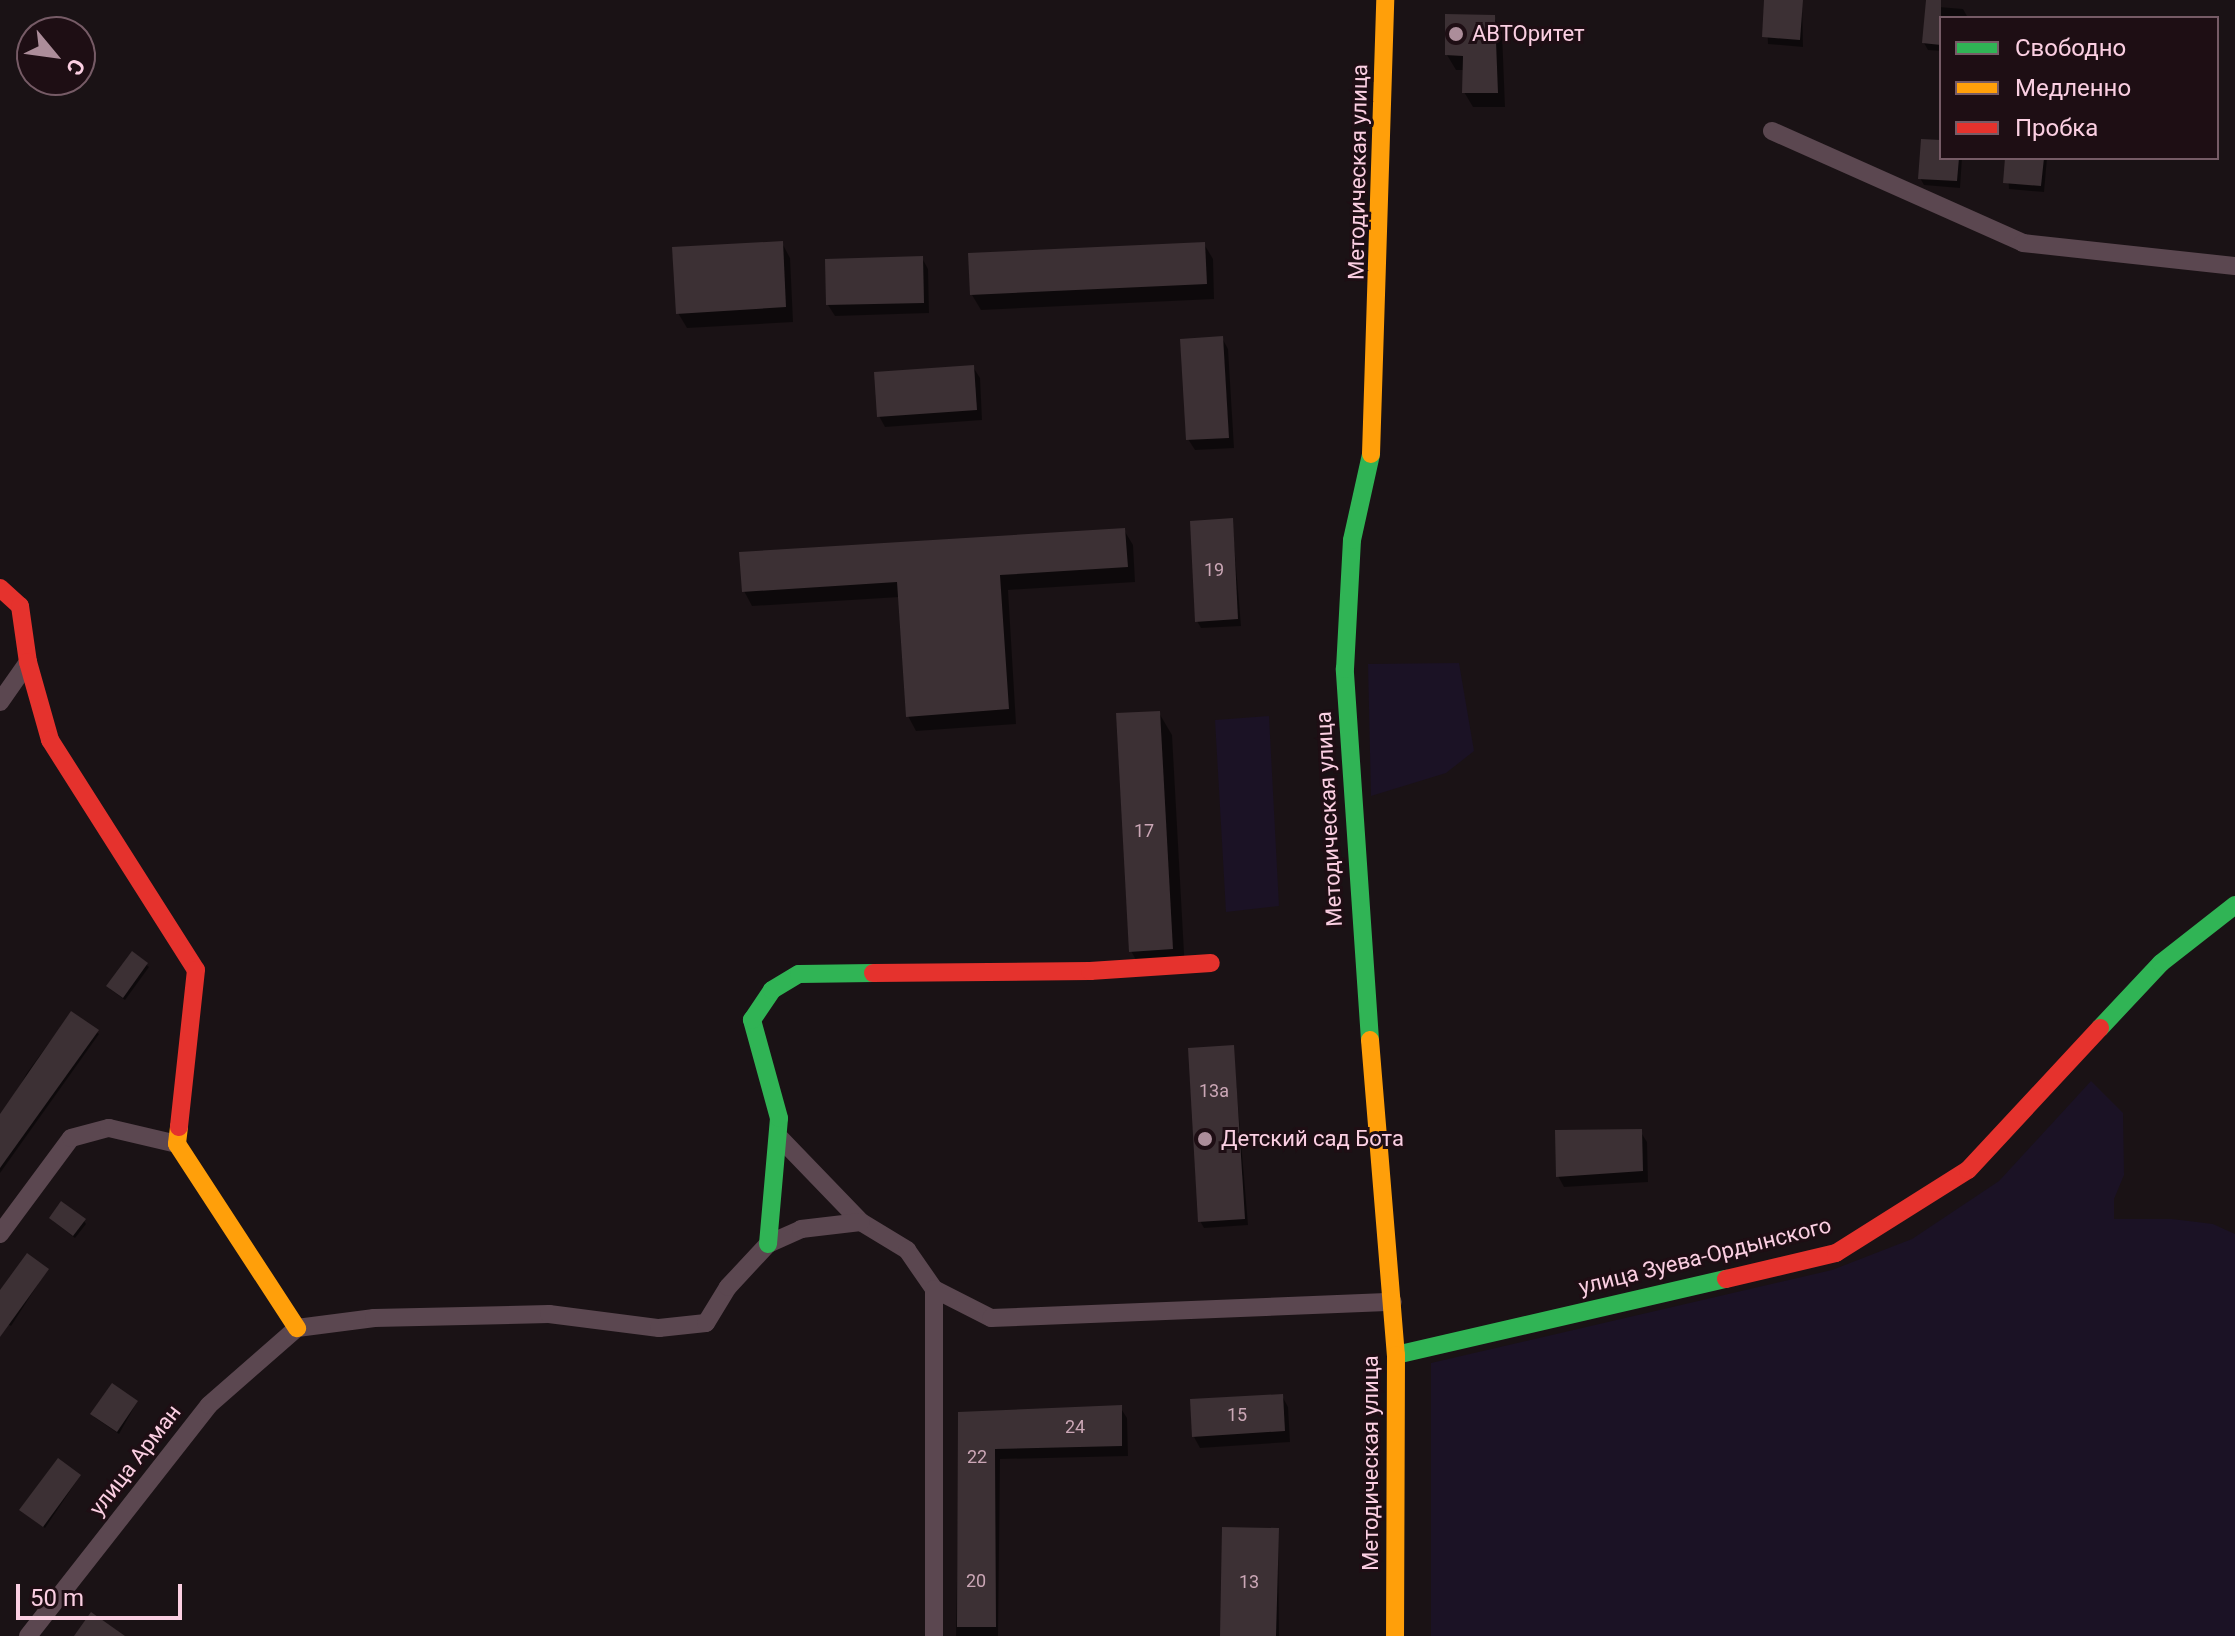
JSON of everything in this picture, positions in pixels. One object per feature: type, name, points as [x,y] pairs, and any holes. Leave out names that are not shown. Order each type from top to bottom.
[{"type":"street","name":"Методическая улица","points":[[1385,0],[1375,435],[1352,540],[1345,669],[1361,954],[1396,1355],[1395,1636]]},
{"type":"street","points":[[1772,131],[2023,243],[2235,266]]},
{"type":"street","points":[[0,588],[20,606],[28,662],[50,740],[196,970],[177,1144],[297,1328],[374,1318],[549,1314],[659,1328],[706,1323],[728,1287],[768,1244],[801,1229],[861,1222]]},
{"type":"street","points":[[0,702],[28,662]]},
{"type":"street","name":"улица Зуева-Ордынского","points":[[1396,1355],[1836,1253],[1968,1170],[2161,963],[2235,905]]},
{"type":"street","points":[[768,1244],[780,1138],[779,1118],[752,1020],[772,990],[799,974],[1090,971],[1211,963]]},
{"type":"street","points":[[0,1234],[71,1138],[109,1128],[177,1144]]},
{"type":"street","points":[[780,1138],[861,1222],[907,1250],[934,1289],[991,1318],[1393,1302]]},
{"type":"street","points":[[934,1289],[934,1636]]},
{"type":"street","name":"улица Арман","points":[[28,1636],[209,1405],[297,1328]]},
{"type":"shaded area","points":[[1459,663],[1474,751],[1446,773],[1371,796],[1368,664]]},
{"type":"shaded area","points":[[1269,716],[1279,906],[1226,912],[1215,720]]},
{"type":"shaded area","points":[[2091,1081],[2123,1113],[2124,1175],[2114,1199],[2114,1219],[2172,1219],[2213,1224],[2235,1234],[2235,1636],[1431,1636],[1431,1363],[1832,1270],[1912,1239],[1999,1181]]},
{"type":"building","points":[[1764,0],[1803,0],[1800,40],[1762,37]]},
{"type":"building","points":[[1926,0],[1941,0],[1939,45],[1922,43]]},
{"type":"building","points":[[1445,14],[1495,15],[1498,93],[1462,93],[1463,56],[1445,55]]},
{"type":"building","points":[[1921,139],[1939,140],[1939,160],[1959,160],[1957,181],[1918,179]]},
{"type":"building","points":[[2005,160],[2044,160],[2041,186],[2003,183]]},
{"type":"building","points":[[783,241],[786,307],[676,314],[672,247]]},
{"type":"building","points":[[1205,242],[1207,284],[970,295],[968,253]]},
{"type":"building","points":[[923,256],[924,303],[826,305],[825,259]]},
{"type":"building","points":[[1223,336],[1229,438],[1186,440],[1180,339]]},
{"type":"building","points":[[974,365],[977,410],[877,417],[874,372]]},
{"type":"building","points":[[1233,518],[1238,619],[1195,622],[1190,521]]},
{"type":"building","points":[[1125,528],[1128,567],[1000,575],[1009,709],[906,717],[897,582],[742,592],[739,552]]},
{"type":"building","points":[[1160,711],[1173,949],[1129,952],[1116,713]]},
{"type":"building","points":[[132,951],[148,963],[123,998],[106,986]]},
{"type":"building","points":[[71,1011],[99,1030],[0,1168],[0,1114]]},
{"type":"building","points":[[1234,1045],[1245,1219],[1198,1222],[1188,1048]]},
{"type":"building","points":[[1642,1129],[1643,1171],[1556,1177],[1555,1130]]},
{"type":"building","points":[[61,1201],[86,1219],[73,1236],[49,1218]]},
{"type":"building","points":[[27,1253],[49,1269],[0,1337],[0,1290]]},
{"type":"building","points":[[112,1383],[138,1401],[117,1432],[90,1414]]},
{"type":"building","points":[[1283,1394],[1285,1431],[1192,1437],[1190,1399]]},
{"type":"building","points":[[1122,1405],[1122,1446],[995,1449],[996,1627],[957,1627],[958,1412]]},
{"type":"building","points":[[58,1458],[81,1475],[43,1527],[19,1510]]},
{"type":"building","points":[[1222,1527],[1279,1528],[1276,1636],[1220,1636]]},
{"type":"building","points":[[91,1612],[125,1636],[74,1636]]},
{"type":"traffic: fast","points":[[1370,1040],[1345,669],[1352,540],[1371,454]]},
{"type":"traffic: fast","points":[[2100,1028],[2161,963],[2235,905]]},
{"type":"traffic: fast","points":[[768,1244],[779,1118],[752,1020],[772,990],[799,974],[873,973]]},
{"type":"traffic: fast","points":[[1396,1355],[1726,1279]]},
{"type":"traffic: slow","points":[[1371,454],[1385,0]]},
{"type":"traffic: slow","points":[[1370,1040],[1396,1355],[1395,1636]]},
{"type":"traffic: slow","points":[[179,1127],[177,1144],[297,1328]]},
{"type":"traffic: jam","points":[[0,588],[20,606],[28,662],[50,740],[196,970],[179,1127]]},
{"type":"traffic: jam","points":[[873,973],[1090,971],[1211,963]]},
{"type":"traffic: jam","points":[[1726,1279],[1836,1253],[1968,1170],[2100,1028]]},
{"type":"place","name":"АВТОритет","points":[[1456,34]]},
{"type":"place","name":"Детский сад Бота","points":[[1205,1139]]}]
